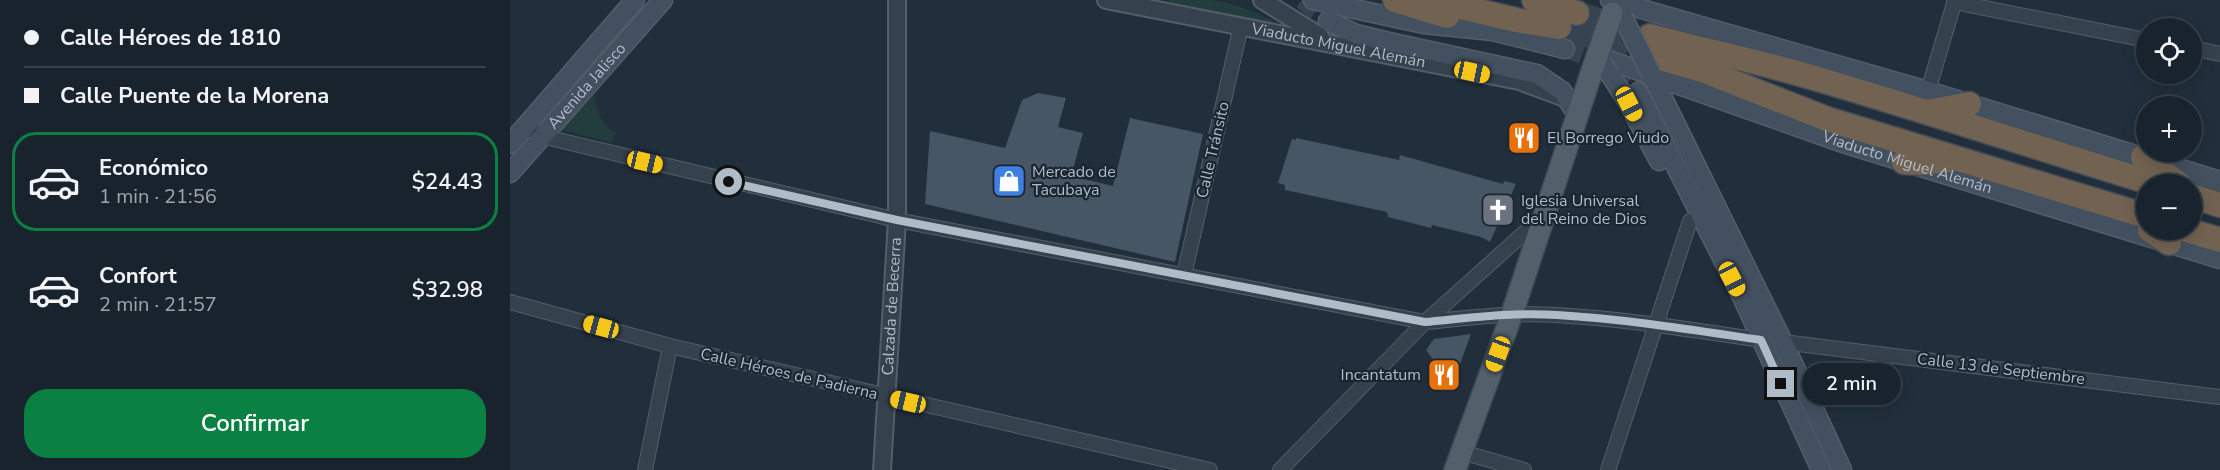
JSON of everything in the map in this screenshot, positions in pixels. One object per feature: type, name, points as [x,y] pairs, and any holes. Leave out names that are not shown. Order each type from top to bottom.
[{"type":"highway","points":[[1395,0],[1493,31]]},
{"type":"highway","points":[[1431,0],[1516,20],[1563,21]]},
{"type":"highway","points":[[1487,0],[1563,21]]},
{"type":"highway","points":[[1534,0],[1563,21]]},
{"type":"highway","name":"Viaducto Miguel Alemán","points":[[1654,65],[1718,54],[1767,64],[1926,102],[2136,177]]},
{"type":"highway","name":"Viaducto Miguel Alemán","points":[[1654,65],[1705,71],[1827,119],[2136,213]]},
{"type":"highway","points":[[1926,102],[1969,104]]},
{"type":"highway","points":[[1904,162],[1936,163],[1959,158]]},
{"type":"highway","points":[[2149,162],[2165,174]]},
{"type":"highway","points":[[2202,198],[2220,205]]},
{"type":"highway","points":[[2115,206],[2136,217]]},
{"type":"highway","name":"Viaducto Miguel Alemán","points":[[2202,237],[2220,240]]},
{"type":"main road","name":"Avenida Jalisco","points":[[510,172],[534,131],[635,0]]},
{"type":"main road","name":"Avenida Jalisco","points":[[510,144],[534,131],[663,0]]},
{"type":"main road","points":[[1313,0],[1425,24],[1493,31],[1563,21]]},
{"type":"main road","points":[[1615,6],[1654,65],[1842,470]]},
{"type":"main road","points":[[1459,461],[1546,213],[1573,108],[1601,67],[1615,6]]},
{"type":"main road","name":"Viaducto Miguel Alemán","points":[[1615,6],[1926,102]]},
{"type":"main road","points":[[1328,21],[1356,34],[1527,70],[1554,84],[1573,108]]},
{"type":"main road","name":"Viaducto Miguel Alemán","points":[[1601,67],[1654,65],[1835,141],[2136,225]]},
{"type":"main road","points":[[1601,67],[1629,104],[1722,281],[1743,299]]},
{"type":"main road","points":[[1638,92],[1743,299],[1821,470]]},
{"type":"main road","points":[[1969,104],[2136,155]]},
{"type":"main road","points":[[2159,162],[2220,181]]},
{"type":"main road","name":"Viaducto Miguel Alemán","points":[[2180,240],[2220,259]]},
{"type":"street","name":"Calzada de Becerra","points":[[882,470],[897,220],[897,0]]},
{"type":"street","name":"Viaducto Miguel Alemán","points":[[1106,0],[1519,81],[1551,91],[1573,108]]},
{"type":"street","points":[[1262,0],[1332,43]]},
{"type":"street","points":[[1926,102],[1954,1],[2136,38]]},
{"type":"street","name":"Calle Tránsito","points":[[1184,275],[1241,26]]},
{"type":"street","points":[[2202,48],[2219,49]]},
{"type":"street","points":[[534,131],[897,220],[1425,322],[1512,315],[1556,315],[1657,324],[1761,340]]},
{"type":"street","points":[[1280,470],[1425,322],[1546,213]]},
{"type":"street","points":[[1608,470],[1690,221]]},
{"type":"street","name":"Calle Héroes de Padierna","points":[[510,302],[670,346],[1210,470]]},
{"type":"street","name":"Calle 13 de Septiembre","points":[[1783,342],[2220,397]]},
{"type":"street","points":[[645,470],[670,346]]},
{"type":"street","points":[[1459,461],[1524,470]]},
{"type":"green space","points":[[1169,0],[1221,1],[1247,9],[1280,24],[1279,27],[1168,6]]},
{"type":"green space","points":[[594,94],[600,116],[615,133],[612,143],[561,130]]},
{"type":"building","name":"Mercado de Tacubaya","points":[[1038,93],[1066,98],[1058,127],[1083,133],[1071,176],[1113,186],[1130,118],[1203,134],[1175,262],[925,204],[930,131],[1005,148],[1022,100]]},
{"type":"building","points":[[1296,138],[1399,160],[1400,155],[1503,184],[1504,181],[1516,184],[1490,242],[1481,237],[1388,217],[1387,212],[1285,190],[1285,185],[1278,183],[1292,139],[1296,140]]},
{"type":"building","points":[[1471,334],[1457,372],[1438,366],[1426,350],[1434,339]]},
{"type":"tunnel","points":[[1302,0],[1328,21]]},
{"type":"tunnel","points":[[1577,13],[1630,30]]},
{"type":"tunnel","points":[[1571,30],[1657,57]]},
{"type":"tunnel","points":[[1565,49],[1586,56],[1614,70],[1638,92]]},
{"type":"place","name":"El Borrego Viudo","points":[[1524,138]]},
{"type":"place","name":"Mercado de Tacubaya","points":[[1009,181]]},
{"type":"place","name":"Iglesia Universal del Reino de Dios","points":[[1498,210]]},
{"type":"place","name":"Incantatum","points":[[1444,375]]},
{"type":"route","points":[[729,182],[897,220],[1425,322],[1512,315],[1556,315],[1657,324],[1761,340],[1781,384]]}]
